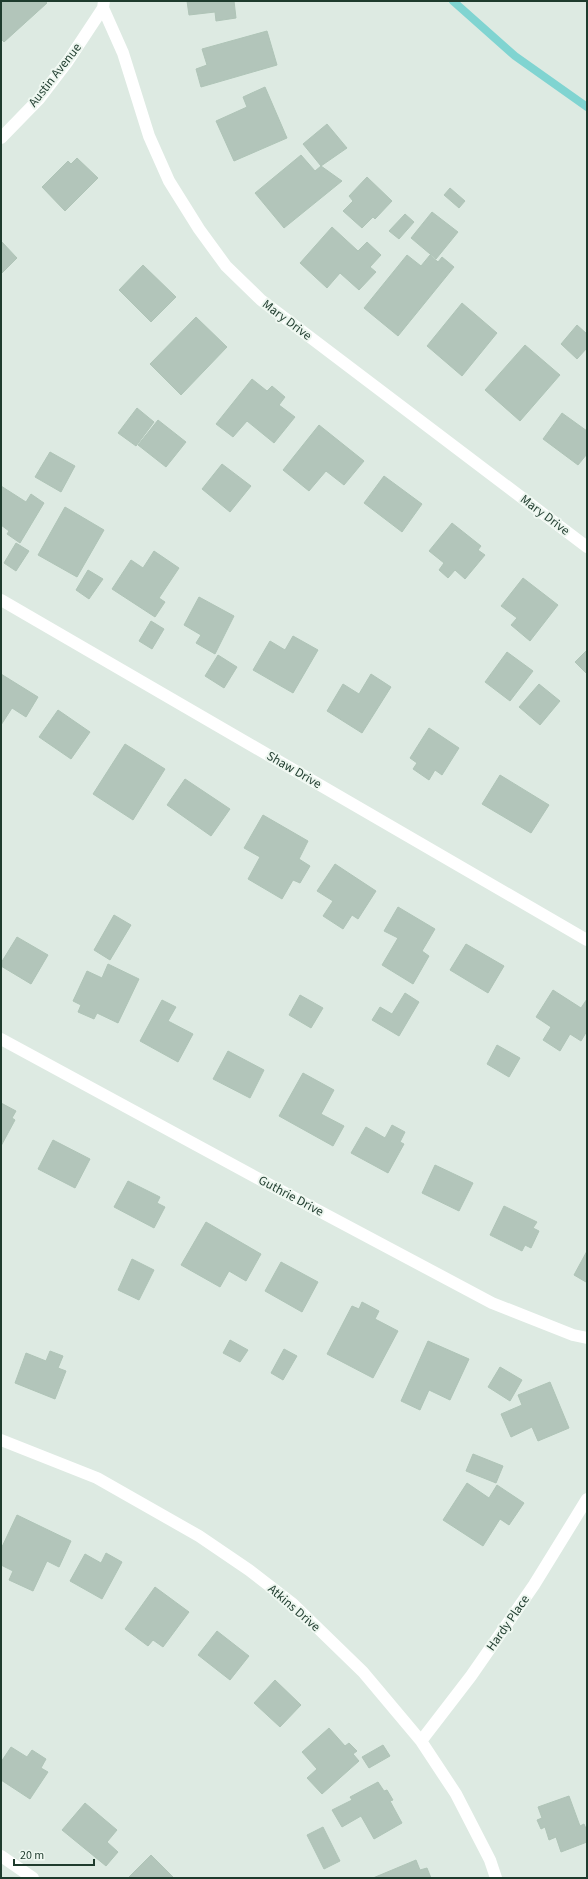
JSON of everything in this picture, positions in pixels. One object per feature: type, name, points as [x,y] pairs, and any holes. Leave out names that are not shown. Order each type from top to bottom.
[{"type":"street","name":"Austin Avenue","points":[[1,138],[39,99],[68,61],[104,5]]},
{"type":"street","name":"Mary Drive","points":[[104,5],[123,53],[149,136],[169,181],[199,229],[226,266],[261,300],[587,547]]},
{"type":"street","name":"Shaw Drive","points":[[1,600],[587,940]]},
{"type":"street","name":"Guthrie Drive","points":[[1,1039],[492,1303],[573,1335],[587,1338]]},
{"type":"street","name":"Atkins Drive","points":[[1,1440],[97,1478],[199,1536],[249,1570],[293,1604],[363,1672],[421,1741],[456,1794],[490,1860],[496,1878]]},
{"type":"street","name":"Hardy Place","points":[[421,1741],[472,1676],[512,1618],[587,1499]]},
{"type":"street","points":[[1,1856],[33,1878]]},
{"type":"building","points":[[1,1],[45,1],[47,3],[4,42],[1,39]]},
{"type":"building","points":[[187,1],[234,1],[236,18],[216,21],[215,12],[189,15]]},
{"type":"building","points":[[267,31],[277,65],[201,87],[196,69],[207,65],[202,49]]},
{"type":"building","points":[[265,87],[287,138],[234,161],[216,121],[247,107],[243,97]]},
{"type":"building","points":[[327,124],[347,148],[321,166],[303,144]]},
{"type":"building","points":[[301,155],[315,171],[321,166],[342,181],[284,228],[255,193]]},
{"type":"building","points":[[77,158],[98,178],[65,211],[42,187],[68,161],[71,164]]},
{"type":"building","points":[[367,177],[392,201],[375,219],[373,217],[362,228],[343,211],[353,201],[349,196]]},
{"type":"building","points":[[450,188],[465,201],[459,208],[444,195]]},
{"type":"building","points":[[432,212],[458,232],[436,259],[411,238]]},
{"type":"building","points":[[405,214],[414,222],[399,239],[389,231]]},
{"type":"building","points":[[332,227],[358,251],[367,242],[381,255],[370,267],[376,272],[359,290],[340,273],[327,288],[300,263]]},
{"type":"building","points":[[1,241],[17,258],[1,274]]},
{"type":"building","points":[[407,255],[421,266],[430,255],[438,262],[442,257],[454,267],[398,336],[364,308]]},
{"type":"building","points":[[143,265],[176,297],[151,322],[119,290]]},
{"type":"building","points":[[462,303],[497,333],[462,376],[427,346]]},
{"type":"building","points":[[196,317],[227,347],[181,395],[150,364]]},
{"type":"building","points":[[577,325],[587,334],[587,348],[577,359],[561,344]]},
{"type":"building","points":[[525,345],[560,375],[520,421],[485,390]]},
{"type":"building","points":[[252,379],[267,391],[272,386],[285,397],[279,405],[295,417],[274,443],[247,421],[233,437],[216,424]]},
{"type":"building","points":[[137,408],[154,422],[136,446],[118,433]]},
{"type":"building","points":[[562,413],[587,431],[587,454],[578,465],[543,439]]},
{"type":"building","points":[[158,420],[186,442],[166,467],[138,445]]},
{"type":"building","points":[[319,425],[364,461],[344,485],[326,471],[309,491],[283,470]]},
{"type":"building","points":[[50,452],[75,466],[61,492],[35,477]]},
{"type":"building","points":[[222,464],[251,486],[230,512],[202,489]]},
{"type":"building","points":[[384,476],[422,504],[402,532],[364,503]]},
{"type":"building","points":[[1,486],[26,502],[31,494],[44,503],[20,543],[7,534],[9,531],[1,525]]},
{"type":"building","points":[[65,507],[104,530],[77,577],[38,555]]},
{"type":"building","points":[[452,523],[481,546],[478,550],[485,555],[465,579],[455,570],[448,578],[439,570],[444,563],[429,551]]},
{"type":"building","points":[[16,543],[29,551],[16,571],[4,563]]},
{"type":"building","points":[[154,551],[179,568],[159,598],[165,602],[155,617],[112,589],[131,560],[143,568]]},
{"type":"building","points":[[88,570],[103,579],[89,599],[76,590]]},
{"type":"building","points":[[523,578],[558,605],[530,641],[511,625],[517,618],[501,606]]},
{"type":"building","points":[[199,597],[234,616],[215,654],[196,643],[201,635],[184,625]]},
{"type":"building","points":[[151,621],[164,629],[152,649],[139,641]]},
{"type":"building","points":[[293,636],[318,650],[293,693],[253,670],[270,641],[285,650]]},
{"type":"building","points":[[587,650],[587,674],[575,662]]},
{"type":"building","points":[[507,652],[533,671],[510,701],[485,682]]},
{"type":"building","points":[[218,655],[237,667],[224,688],[205,676]]},
{"type":"building","points":[[1,674],[38,697],[26,717],[12,708],[1,725]]},
{"type":"building","points":[[371,674],[391,687],[362,733],[327,711],[343,684],[359,694]]},
{"type":"building","points":[[539,684],[560,701],[540,725],[519,707]]},
{"type":"building","points":[[58,710],[90,732],[71,759],[39,737]]},
{"type":"building","points":[[429,728],[459,748],[442,775],[435,770],[429,780],[413,769],[417,763],[410,758]]},
{"type":"building","points":[[125,744],[165,769],[133,820],[93,794]]},
{"type":"building","points":[[500,775],[549,805],[531,833],[482,804]]},
{"type":"building","points":[[185,779],[230,809],[211,836],[167,805]]},
{"type":"building","points":[[263,815],[308,841],[299,859],[310,866],[300,883],[293,880],[282,899],[248,879],[260,857],[244,848]]},
{"type":"building","points":[[335,864],[376,891],[358,919],[352,915],[343,929],[323,916],[333,901],[317,891]]},
{"type":"building","points":[[398,907],[435,929],[422,951],[429,956],[413,984],[382,965],[398,938],[384,931]]},
{"type":"building","points":[[114,915],[131,925],[110,960],[94,950]]},
{"type":"building","points":[[17,937],[48,955],[31,984],[1,966],[1,963]]},
{"type":"building","points":[[466,944],[504,966],[488,993],[450,970]]},
{"type":"building","points":[[108,964],[139,979],[118,1023],[97,1013],[94,1019],[78,1012],[81,1005],[73,1001],[87,971],[102,978]]},
{"type":"building","points":[[553,990],[581,1008],[587,999],[587,1031],[581,1041],[570,1034],[560,1051],[543,1040],[551,1027],[536,1017]]},
{"type":"building","points":[[405,993],[419,1002],[399,1036],[372,1020],[380,1007],[392,1014]]},
{"type":"building","points":[[300,995],[323,1008],[311,1028],[289,1015]]},
{"type":"building","points":[[162,1000],[176,1007],[168,1021],[193,1034],[178,1062],[140,1041]]},
{"type":"building","points":[[497,1045],[520,1058],[509,1077],[487,1064]]},
{"type":"building","points":[[228,1051],[264,1070],[250,1098],[213,1079]]},
{"type":"building","points":[[303,1073],[334,1090],[321,1114],[344,1126],[333,1146],[279,1116]]},
{"type":"building","points":[[1,1103],[16,1111],[12,1118],[15,1120],[1,1146]]},
{"type":"building","points":[[392,1125],[405,1132],[400,1142],[404,1144],[388,1173],[351,1153],[366,1127],[385,1138]]},
{"type":"building","points":[[53,1140],[90,1159],[75,1188],[38,1169]]},
{"type":"building","points":[[435,1165],[473,1183],[459,1211],[422,1193]]},
{"type":"building","points":[[128,1181],[160,1197],[157,1203],[165,1207],[154,1228],[114,1207]]},
{"type":"building","points":[[504,1206],[537,1222],[533,1228],[539,1231],[531,1248],[525,1245],[522,1251],[490,1235]]},
{"type":"building","points":[[206,1222],[261,1254],[246,1281],[229,1271],[220,1287],[181,1265]]},
{"type":"building","points":[[587,1251],[587,1280],[586,1282],[574,1275]]},
{"type":"building","points":[[132,1259],[154,1270],[139,1300],[118,1290]]},
{"type":"building","points":[[281,1262],[318,1282],[302,1312],[265,1291]]},
{"type":"building","points":[[362,1302],[379,1311],[375,1319],[398,1331],[373,1378],[327,1354],[352,1306],[359,1309]]},
{"type":"building","points":[[230,1340],[248,1350],[240,1362],[223,1353]]},
{"type":"building","points":[[428,1341],[469,1359],[450,1400],[429,1390],[420,1410],[401,1401]]},
{"type":"building","points":[[284,1349],[297,1356],[283,1380],[271,1373]]},
{"type":"building","points":[[50,1351],[63,1356],[58,1368],[66,1371],[55,1399],[15,1383],[26,1353],[46,1361]]},
{"type":"building","points":[[500,1367],[522,1380],[510,1401],[488,1387]]},
{"type":"building","points":[[550,1382],[569,1428],[538,1441],[532,1427],[511,1437],[501,1414],[522,1405],[518,1395]]},
{"type":"building","points":[[473,1454],[503,1466],[496,1483],[466,1471]]},
{"type":"building","points":[[467,1483],[489,1498],[497,1485],[524,1503],[509,1525],[500,1519],[483,1546],[443,1520]]},
{"type":"building","points":[[17,1515],[71,1541],[59,1567],[47,1561],[33,1591],[9,1580],[13,1571],[1,1565],[1,1549]]},
{"type":"building","points":[[106,1553],[122,1562],[102,1599],[70,1581],[85,1554],[101,1563]]},
{"type":"building","points":[[155,1587],[189,1612],[163,1647],[153,1640],[148,1646],[125,1629]]},
{"type":"building","points":[[217,1631],[249,1656],[230,1680],[198,1655]]},
{"type":"building","points":[[275,1680],[301,1705],[280,1727],[254,1703]]},
{"type":"building","points":[[329,1728],[345,1746],[349,1743],[357,1751],[353,1754],[359,1761],[322,1794],[307,1778],[317,1769],[302,1752]]},
{"type":"building","points":[[383,1745],[390,1756],[369,1768],[362,1757]]},
{"type":"building","points":[[11,1747],[27,1757],[32,1750],[46,1759],[41,1768],[48,1772],[30,1799],[1,1780],[1,1762]]},
{"type":"building","points":[[378,1782],[384,1791],[387,1790],[393,1800],[390,1801],[402,1823],[374,1839],[361,1816],[342,1827],[332,1810],[352,1800],[350,1797]]},
{"type":"building","points":[[569,1796],[580,1826],[584,1824],[587,1831],[587,1842],[561,1852],[556,1837],[549,1840],[545,1827],[541,1829],[537,1820],[542,1818],[538,1807]]},
{"type":"building","points":[[85,1803],[117,1830],[107,1842],[118,1852],[106,1866],[62,1830]]},
{"type":"building","points":[[323,1827],[340,1861],[324,1869],[307,1835]]},
{"type":"building","points":[[151,1855],[174,1878],[128,1878]]},
{"type":"building","points":[[416,1860],[420,1870],[427,1868],[431,1878],[373,1878]]},
{"type":"waterway","points":[[453,1],[515,56],[587,107]]}]
